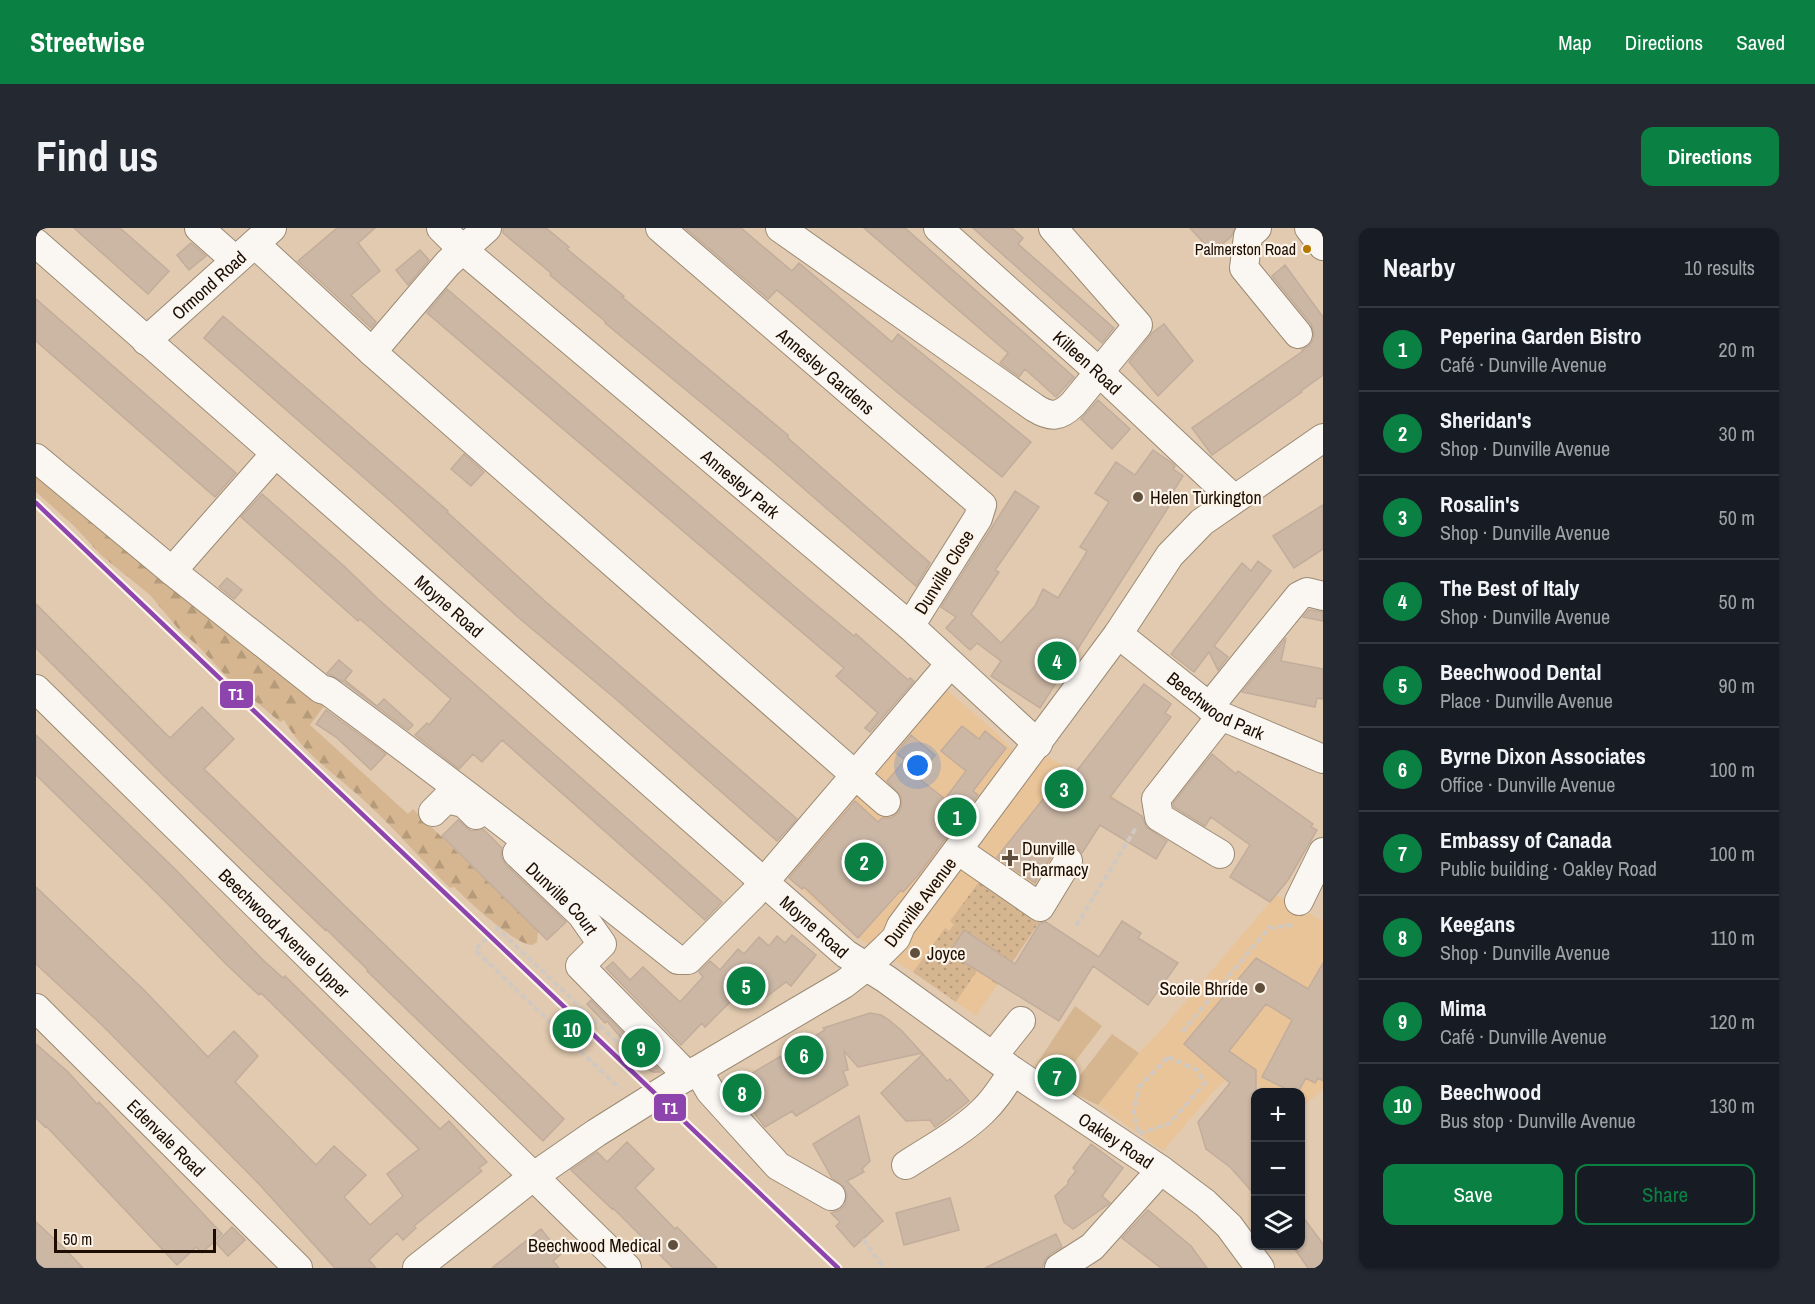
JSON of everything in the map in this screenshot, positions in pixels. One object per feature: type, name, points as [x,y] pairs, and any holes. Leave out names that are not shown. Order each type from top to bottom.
[{"type":"street","points":[[199,228],[254,244],[372,352],[886,802]]},
{"type":"street","name":"Annesley Park","points":[[441,228],[463,250],[910,626],[1038,744]]},
{"type":"street","points":[[372,352],[448,263],[487,228]]},
{"type":"street","name":"Annesley Gardens","points":[[660,228],[982,505],[978,518]]},
{"type":"street","points":[[780,228],[1047,416],[1056,416],[1065,412],[1138,325],[1053,228]]},
{"type":"street","name":"Killeen Road","points":[[939,228],[1099,372],[1234,499]]},
{"type":"street","points":[[1257,228],[1248,236],[1244,268],[1298,334]]},
{"type":"street","points":[[1309,228],[1323,246]]},
{"type":"street","name":"Moyne Road","points":[[36,243],[762,882],[846,954],[866,967]]},
{"type":"street","name":"Ormond Road","points":[[146,340],[254,244]]},
{"type":"street","points":[[832,402],[978,518]]},
{"type":"street","name":"Dunville Avenue","points":[[417,1268],[534,1176],[628,1112],[826,995],[866,967],[896,938],[901,926],[1118,634],[1170,555],[1202,522],[1323,438]]},
{"type":"street","points":[[172,571],[276,454]]},
{"type":"street","points":[[36,458],[172,571],[321,689],[328,691],[540,850],[678,960],[688,960],[753,895],[950,664]]},
{"type":"street","name":"Dunville Close","points":[[910,626],[978,518]]},
{"type":"street","points":[[1220,854],[1159,817],[1156,799],[1215,712],[1299,596],[1307,592],[1323,596]]},
{"type":"street","name":"Beechwood Park","points":[[1118,634],[1215,712],[1323,759]]},
{"type":"street","name":"Beechwood Avenue Upper","points":[[36,689],[627,1268]]},
{"type":"street","name":"Dunville Court","points":[[433,812],[446,799],[464,803],[616,948],[580,966],[693,1073]]},
{"type":"street","points":[[958,851],[1040,907],[1068,861]]},
{"type":"street","points":[[1298,909],[1323,852]]},
{"type":"street","name":"Oakley Road","points":[[866,967],[1003,1064],[1135,1142],[1161,1170],[1205,1203],[1229,1226],[1260,1268]]},
{"type":"street","name":"Edenvale Road","points":[[36,1008],[298,1268]]},
{"type":"street","points":[[906,1165],[959,1131],[984,1111],[1001,1089],[1003,1064],[1021,1021]]},
{"type":"street","points":[[693,1073],[778,1166],[831,1196]]},
{"type":"street","points":[[1059,1268],[1092,1247],[1161,1170]]},
{"type":"path","points":[[1076,926],[1142,818]]},
{"type":"path","points":[[1182,1032],[1269,928],[1294,925],[1298,909]]},
{"type":"path","points":[[624,1049],[497,928],[476,950],[627,1095]]},
{"type":"path","points":[[1168,1057],[1197,1070],[1205,1083],[1170,1123],[1135,1142],[1133,1111],[1140,1086],[1168,1057]]},
{"type":"path","points":[[863,1239],[883,1267]]},
{"type":"shaded area","points":[[941,685],[1012,749],[1050,758],[1117,798],[1044,915],[976,1016],[913,972],[858,938],[779,870]]},
{"type":"shaded area","name":"Scoile Bhríde","points":[[1276,895],[1323,921],[1323,1089],[1305,1105],[1305,1088],[1262,1088],[1236,1070],[1214,1091],[1163,1151],[1098,1105],[1139,1053],[1164,1027]]},
{"type":"green space","points":[[36,465],[154,575],[166,581],[330,698],[310,725],[408,814],[413,809],[538,931],[537,942],[532,945],[514,937],[454,887],[450,888],[379,815],[302,745],[284,720],[280,722],[228,678],[197,645],[180,631],[150,595],[102,556],[74,526],[36,492]]},
{"type":"green space","points":[[984,875],[1044,915],[997,985],[992,981],[1007,958],[964,930],[949,953],[977,971],[956,1002],[913,972],[945,928],[949,931],[954,925],[950,921]]},
{"type":"green space","points":[[1075,1006],[1102,1026],[1058,1084],[1034,1068]]},
{"type":"green space","points":[[1112,1034],[1139,1053],[1098,1105],[1068,1091]]},
{"type":"building","points":[[74,228],[120,228],[169,271],[148,294]]},
{"type":"building","points":[[337,228],[375,228],[358,243],[380,271],[351,295],[376,322],[371,328],[298,261]]},
{"type":"building","points":[[503,228],[546,228],[569,247],[567,249],[624,296],[622,297],[788,435],[788,438],[930,563],[916,586],[772,461],[605,323],[503,233]]},
{"type":"building","points":[[685,228],[741,228],[792,271],[799,263],[892,342],[898,334],[1031,442],[1002,477],[777,290],[768,299]]},
{"type":"building","points":[[864,228],[905,228],[1074,377],[1056,397],[1025,369],[1019,377],[1000,363],[1008,353]]},
{"type":"building","points":[[973,228],[1012,228],[1023,238],[1018,244],[1114,328],[1102,343]]},
{"type":"building","points":[[1190,228],[1235,228],[1231,237],[1212,252]]},
{"type":"building","points":[[191,243],[206,256],[189,270],[177,255]]},
{"type":"building","points":[[420,250],[429,260],[408,285],[396,270]]},
{"type":"building","points":[[1285,265],[1323,317],[1323,375],[1212,455],[1192,428],[1303,351],[1313,340],[1314,332],[1311,324],[1272,276]]},
{"type":"building","points":[[447,289],[808,598],[854,636],[856,634],[908,680],[910,678],[914,681],[870,732],[865,728],[878,713],[836,676],[844,668],[427,313]]},
{"type":"building","points":[[36,299],[236,473],[215,497],[36,341]]},
{"type":"building","points":[[223,316],[448,511],[546,602],[797,819],[777,841],[617,700],[519,618],[393,503],[204,338]]},
{"type":"building","points":[[1164,324],[1193,361],[1158,396],[1129,362],[1152,333]]},
{"type":"building","points":[[1098,400],[1130,429],[1112,449],[1081,419]]},
{"type":"building","points":[[1153,450],[1172,463],[1175,466],[1173,469],[1183,476],[1169,498],[1173,500],[1040,708],[991,676],[1001,661],[977,643],[970,650],[946,628],[956,617],[941,607],[1015,491],[1039,507],[995,570],[999,572],[971,614],[1001,643],[1035,606],[1043,589],[1058,598],[1087,551],[1080,547],[1109,502],[1095,493],[1116,462],[1135,475]]},
{"type":"building","points":[[464,454],[484,472],[471,486],[451,469]]},
{"type":"building","points":[[262,494],[722,902],[705,920],[502,740],[482,762],[473,754],[459,769],[415,735],[427,723],[429,725],[451,699],[360,619],[358,621],[241,517]]},
{"type":"building","points":[[1323,505],[1323,549],[1294,568],[1273,536]]},
{"type":"building","points":[[1258,561],[1271,571],[1214,646],[1228,657],[1218,670],[1209,652],[1194,672],[1171,654],[1242,563],[1251,571]]},
{"type":"building","points":[[227,578],[242,590],[234,599],[219,587]]},
{"type":"building","points":[[36,604],[170,738],[202,707],[234,739],[204,769],[564,1119],[543,1141],[326,929],[167,779],[36,648]]},
{"type":"building","points":[[1309,610],[1323,612],[1323,621],[1303,617]]},
{"type":"building","points":[[1286,638],[1281,661],[1323,669],[1323,699],[1317,698],[1315,707],[1242,692]]},
{"type":"building","points":[[339,660],[352,671],[343,682],[327,673]]},
{"type":"building","points":[[346,681],[377,706],[384,699],[413,725],[408,730],[345,683]]},
{"type":"building","points":[[1144,684],[1171,704],[1165,713],[1171,717],[1110,797],[1142,816],[1146,827],[1167,841],[1156,859],[1100,825],[1082,853],[1077,847],[1069,845],[1060,847],[1054,852],[1035,883],[997,857],[1067,769],[1075,773]]},
{"type":"building","points":[[326,710],[386,754],[371,770],[336,737],[316,724]]},
{"type":"building","points":[[962,726],[979,739],[985,731],[1006,748],[973,791],[978,795],[919,874],[903,892],[901,890],[858,938],[804,887],[802,889],[789,878],[855,801],[878,822],[882,818],[891,818],[899,812],[902,805],[901,796],[887,781],[905,760],[896,753],[911,735],[935,755],[917,777],[945,799],[966,771],[941,751]]},
{"type":"building","points":[[36,735],[175,869],[263,960],[283,978],[285,976],[440,1129],[449,1121],[487,1162],[479,1168],[482,1171],[414,1226],[416,1228],[403,1240],[397,1233],[369,1260],[376,1268],[335,1268],[259,1184],[103,1026],[36,964],[36,887],[144,990],[208,1057],[234,1031],[258,1056],[235,1082],[316,1165],[334,1146],[366,1175],[344,1197],[370,1225],[403,1196],[387,1174],[419,1149],[261,993],[259,995],[227,965],[36,775]]},
{"type":"building","points":[[1212,754],[1236,774],[1238,771],[1313,824],[1311,827],[1317,830],[1288,880],[1270,902],[1230,877],[1250,845],[1211,817],[1205,826],[1174,807],[1173,803]]},
{"type":"building","points":[[458,820],[471,831],[483,829],[502,848],[501,857],[506,865],[566,922],[547,940],[442,836]]},
{"type":"building","points":[[1122,921],[1141,933],[1138,938],[1178,963],[1148,1005],[1093,966],[1059,1021],[949,953],[964,930],[1015,964],[1040,923],[1046,922],[1099,957]]},
{"type":"building","points":[[792,935],[816,955],[791,986],[786,982],[753,1007],[741,991],[705,1027],[702,1023],[681,1045],[606,968],[613,962],[630,980],[643,967],[680,1002],[703,977],[699,972],[710,961],[720,970],[738,949],[744,954],[759,937],[769,946],[777,936],[785,943]]},
{"type":"building","points":[[1256,958],[1308,989],[1323,963],[1323,1081],[1318,1078],[1315,1083],[1306,1078],[1300,1088],[1284,1088],[1262,1077],[1292,1020],[1266,1004],[1229,1051],[1256,1070],[1256,1088],[1251,1088],[1251,1190],[1230,1167],[1206,1149],[1198,1122],[1230,1083],[1184,1044]]},
{"type":"building","points":[[591,1000],[661,1072],[647,1069],[607,1021],[605,1023],[587,1004]]},
{"type":"building","points":[[870,1013],[881,1015],[889,1020],[922,1053],[858,1067],[844,1051],[848,1070],[843,1071],[848,1085],[796,1116],[792,1111],[765,1127],[729,1087],[825,1030],[823,1028]]},
{"type":"building","points":[[36,1044],[68,1072],[97,1104],[99,1102],[222,1234],[202,1253],[196,1247],[177,1265],[36,1118]]},
{"type":"building","points":[[923,1054],[947,1081],[950,1079],[969,1101],[935,1127],[930,1120],[906,1121],[881,1093]]},
{"type":"building","points":[[859,1116],[870,1161],[862,1169],[864,1172],[847,1181],[883,1221],[854,1247],[836,1226],[840,1222],[831,1213],[840,1210],[845,1205],[847,1196],[845,1188],[832,1178],[813,1144]]},
{"type":"building","points":[[627,1142],[654,1169],[635,1188],[717,1268],[673,1268],[571,1170],[597,1152],[607,1162]]},
{"type":"building","points":[[1091,1144],[1123,1168],[1102,1196],[1110,1203],[1073,1229],[1064,1222],[1055,1196],[1068,1184],[1076,1171],[1073,1168]]},
{"type":"building","points":[[950,1198],[959,1230],[904,1245],[896,1213]]},
{"type":"building","points":[[1148,1210],[1191,1246],[1207,1268],[1161,1268],[1122,1238]]},
{"type":"building","points":[[1305,1220],[1323,1244],[1323,1268],[1308,1268],[1295,1250],[1305,1250]]},
{"type":"building","points":[[36,1222],[64,1248],[83,1268],[36,1268]]},
{"type":"building","points":[[232,1227],[245,1240],[228,1256],[216,1243]]},
{"type":"building","points":[[541,1229],[561,1254],[553,1261],[559,1268],[492,1268]]},
{"type":"building","points":[[1056,1234],[1062,1247],[1050,1254],[1042,1268],[985,1268]]},
{"type":"transit line","name":"T1","points":[[36,503],[838,1268]]},
{"type":"place","name":"Palmerston Road","points":[[1307,249]]},
{"type":"place","name":"Helen Turkington","points":[[1138,497]]},
{"type":"place","name":"The Best of Italy","points":[[1057,661]]},
{"type":"place","name":"Rosalin's","points":[[1064,789]]},
{"type":"place","name":"Peperina Garden Bistro","points":[[957,817]]},
{"type":"place","name":"Dunville Pharmacy","points":[[1010,858]]},
{"type":"place","name":"Sheridan's","points":[[864,862]]},
{"type":"place","name":"Joyce","points":[[915,953]]},
{"type":"place","name":"Beechwood Dental","points":[[746,986]]},
{"type":"place","name":"Scoile Bhríde","points":[[1260,988]]},
{"type":"place","name":"Beechwood","points":[[572,1029]]},
{"type":"place","name":"Mima","points":[[641,1048]]},
{"type":"place","name":"Byrne Dixon Associates","points":[[804,1055]]},
{"type":"place","name":"Embassy of Canada","points":[[1057,1077]]},
{"type":"place","name":"Keegans","points":[[742,1093]]},
{"type":"place","name":"Beechwood Medical","points":[[673,1245]]}]
